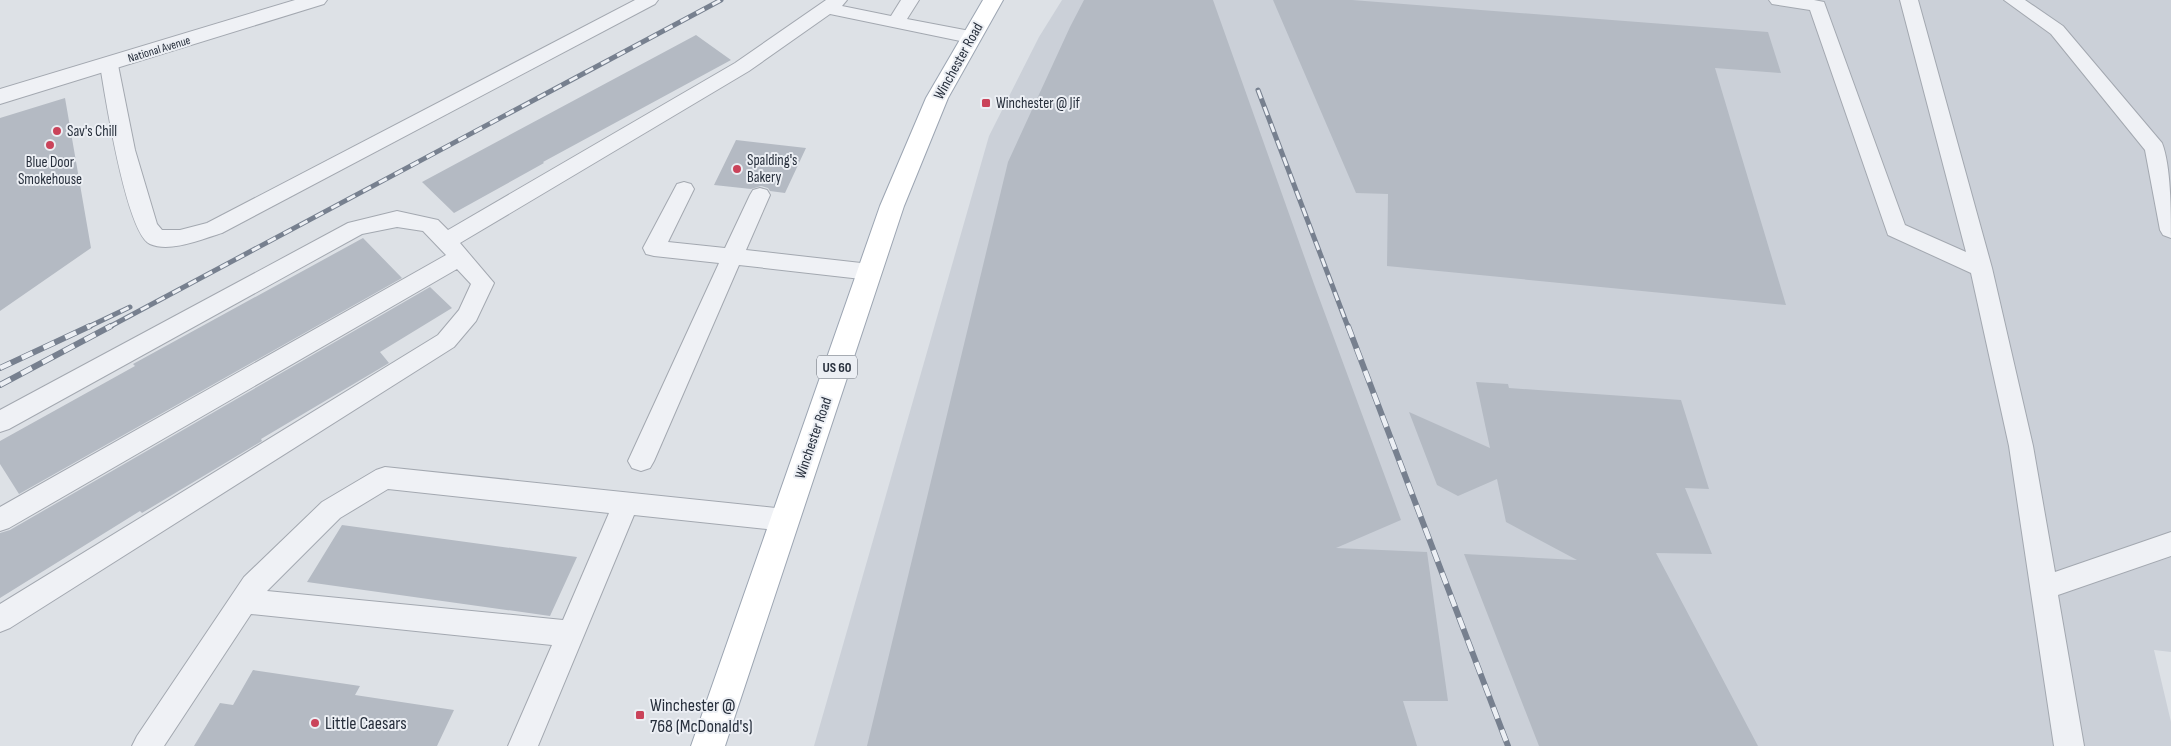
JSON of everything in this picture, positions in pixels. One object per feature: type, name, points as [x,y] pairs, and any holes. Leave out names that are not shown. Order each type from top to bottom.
[{"type":"main road","name":"Winchester Road","points":[[708,746],[892,206],[937,98],[970,37],[993,0]]},
{"type":"street","name":"National Avenue","points":[[0,97],[109,65],[261,9],[317,0]]},
{"type":"lane","points":[[109,65],[126,150],[147,227],[156,238],[180,238],[214,228],[649,0]]},
{"type":"lane","points":[[895,23],[910,0]]},
{"type":"lane","points":[[1778,0],[1825,3],[1896,230],[1981,268]]},
{"type":"lane","points":[[1909,0],[1981,268],[2021,446],[2069,746]]},
{"type":"lane","points":[[2014,0],[2057,30],[2155,148],[2171,230]]},
{"type":"lane","points":[[0,520],[453,249],[742,67],[832,4],[895,23],[970,37]]},
{"type":"lane","points":[[684,189],[654,248],[870,272]]},
{"type":"lane","points":[[641,461],[760,195]]},
{"type":"lane","points":[[0,422],[356,228],[397,219],[430,226],[484,283],[468,315],[446,342],[0,619]]},
{"type":"lane","points":[[147,746],[254,586],[331,510],[385,478],[785,520]]},
{"type":"lane","points":[[523,746],[626,504]]},
{"type":"lane","points":[[2044,588],[2171,544]]},
{"type":"lane","points":[[244,601],[571,634]]},
{"type":"shaded area","points":[[1062,0],[2171,0],[2171,652],[2154,650],[2171,722],[2171,746],[814,746],[989,136],[1039,37]]},
{"type":"building","points":[[1084,0],[1213,0],[1314,284],[1401,520],[1336,548],[1427,552],[1448,701],[1403,701],[1417,746],[867,746],[1008,162]]},
{"type":"building","points":[[1273,0],[1352,0],[1768,32],[1781,73],[1715,68],[1786,305],[1387,266],[1388,194],[1356,193]]},
{"type":"building","points":[[696,35],[731,60],[543,162],[454,213],[422,182]]},
{"type":"building","points":[[65,98],[91,248],[0,311],[0,118]]},
{"type":"building","name":"Spalding's Bakery","points":[[736,140],[806,148],[785,193],[770,191],[768,188],[761,186],[751,189],[714,185]]},
{"type":"building","points":[[363,238],[402,278],[19,494],[0,464],[0,441],[135,366],[133,364]]},
{"type":"building","points":[[430,287],[452,308],[380,352],[389,363],[142,513],[140,511],[0,598],[0,533],[10,530]]},
{"type":"building","points":[[1476,382],[1508,384],[1509,388],[1681,400],[1709,489],[1685,488],[1712,554],[1656,553],[1758,746],[1539,746],[1464,554],[1577,560],[1506,522],[1497,479],[1458,496],[1437,485],[1409,412],[1490,448]]},
{"type":"building","points":[[342,525],[577,557],[550,616],[307,582]]},
{"type":"building","points":[[253,670],[360,686],[355,695],[454,710],[437,746],[194,746],[220,703],[233,705]]},
{"type":"railway","points":[[109,327],[721,0]]},
{"type":"railway","points":[[1258,90],[1348,327]]},
{"type":"railway","points":[[88,327],[130,307]]},
{"type":"railway","points":[[0,368],[90,326]]},
{"type":"railway","points":[[0,385],[111,326]]},
{"type":"railway","points":[[1348,326],[1508,746]]},
{"type":"place","name":"Winchester @ Jif","points":[[986,103]]},
{"type":"place","name":"Sav's Chill","points":[[57,131]]},
{"type":"place","name":"Blue Door Smokehouse","points":[[50,145]]},
{"type":"place","name":"Spalding's Bakery","points":[[737,169]]},
{"type":"place","name":"Winchester @ 768 (McDonald's)","points":[[640,715]]},
{"type":"place","name":"Little Caesars","points":[[315,723]]}]
